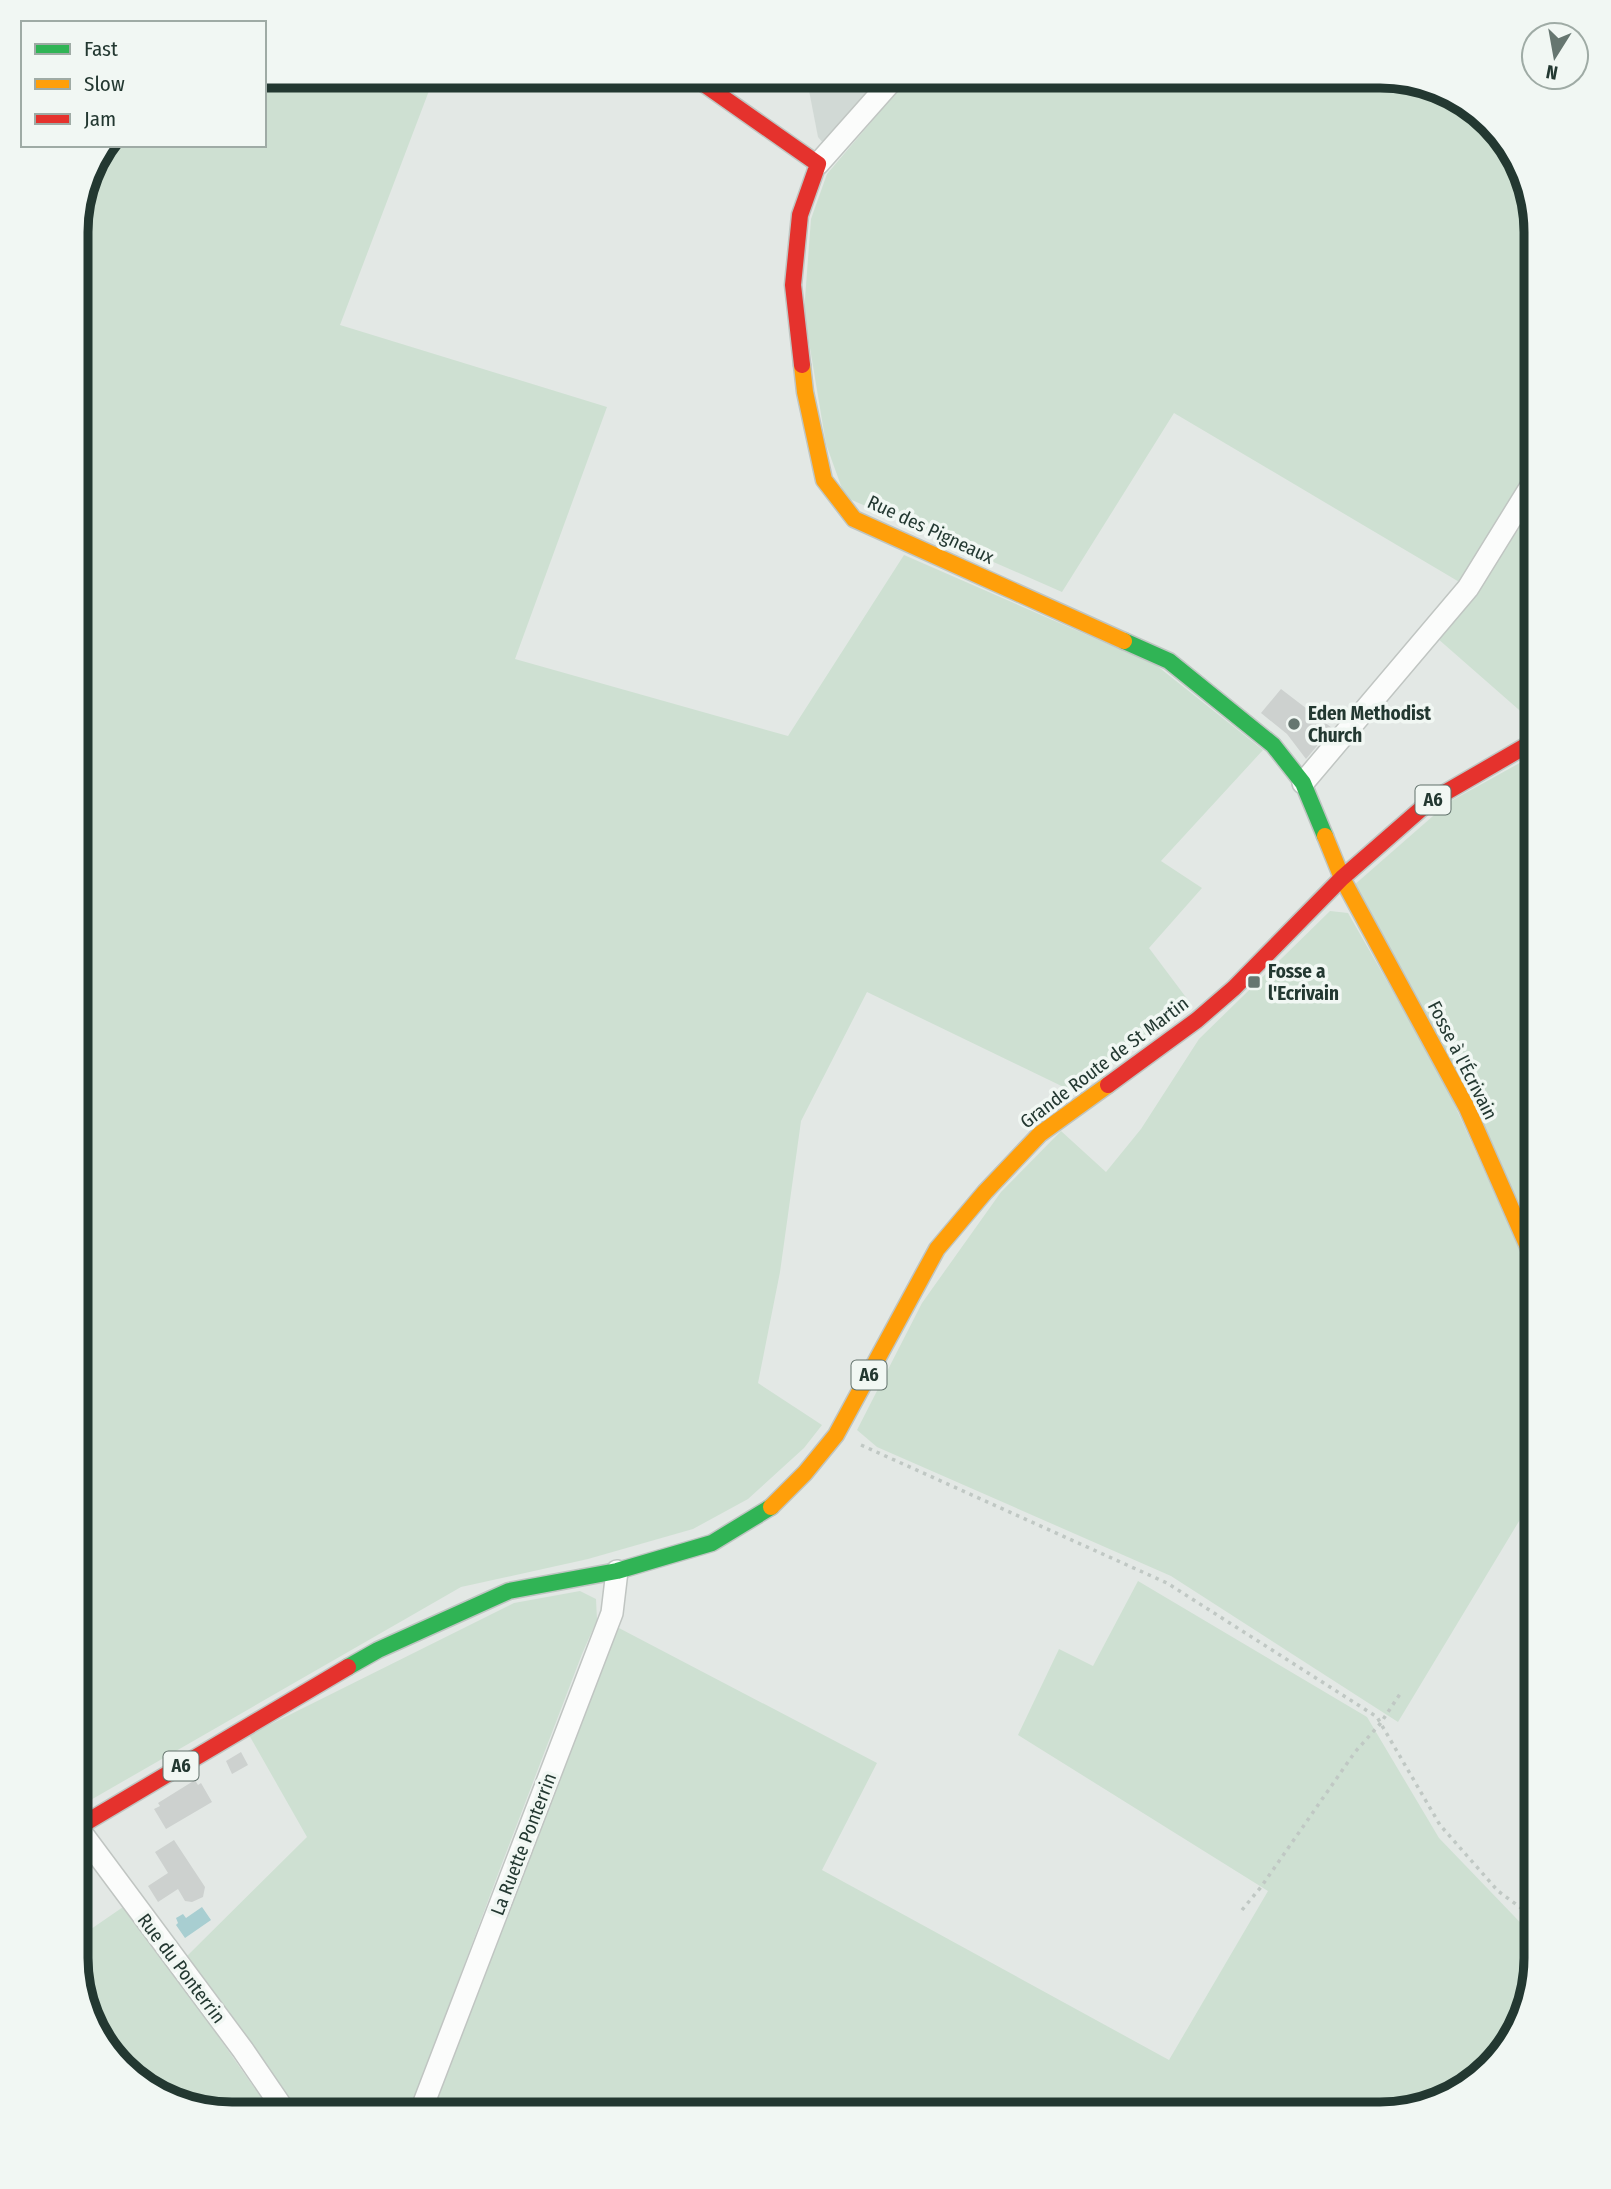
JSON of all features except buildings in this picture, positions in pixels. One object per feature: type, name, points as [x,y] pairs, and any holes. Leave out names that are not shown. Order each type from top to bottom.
[{"type":"main road","points":[[710,88],[818,164]]},
{"type":"main road","name":"Rue des Pigneaux","points":[[818,164],[800,215],[793,285],[805,392],[824,480],[854,519],[1169,661],[1273,745],[1303,783],[1342,878]]},
{"type":"main road","name":"Grande Route de St Martin","points":[[88,1820],[378,1650],[509,1591],[617,1571],[712,1543],[772,1506],[805,1473],[836,1434],[937,1249],[985,1192],[1040,1134],[1197,1020],[1234,988],[1342,878],[1429,802],[1524,747]]},
{"type":"main road","name":"Fosse à l'Écrivain","points":[[1342,878],[1466,1108],[1524,1238]]},
{"type":"street","points":[[818,164],[885,88]]},
{"type":"street","points":[[1303,783],[1468,588],[1524,497]]},
{"type":"street","name":"La Ruette Ponterrin","points":[[424,2101],[612,1612],[617,1571]]},
{"type":"street","name":"Rue du Ponterrin","points":[[88,1843],[243,2050],[278,2101]]},
{"type":"path","points":[[836,1434],[1167,1583],[1377,1717],[1440,1825],[1498,1891],[1524,1910]]},
{"type":"path","points":[[1242,1910],[1402,1691]]},
{"type":"shaded area","points":[[809,88],[871,88],[824,144],[818,137]]},
{"type":"green space","points":[[266,88],[430,88],[340,325],[607,407],[515,659],[788,736],[904,555],[1156,665],[1263,750],[1161,861],[1202,888],[1149,948],[1191,1004],[1076,1093],[867,992],[801,1121],[780,1272],[758,1383],[822,1425],[804,1448],[748,1499],[693,1529],[588,1559],[461,1587],[88,1802],[89,212],[98,176],[115,147],[266,147]]},
{"type":"green space","points":[[900,88],[1389,88],[1435,98],[1467,117],[1494,144],[1513,176],[1519,194],[1524,231],[1524,485],[1461,583],[1174,413],[1062,592],[845,497],[826,444],[804,312],[811,219],[827,174]]},
{"type":"green space","points":[[1524,504],[1524,714],[1437,638]]},
{"type":"green space","points":[[1524,761],[1524,1219],[1353,886],[1449,802]]},
{"type":"green space","points":[[1330,911],[1348,913],[1442,1077],[1524,1259],[1524,1513],[1398,1722],[1171,1576],[877,1447],[857,1430],[922,1303],[1001,1192],[1061,1131],[1106,1172],[1141,1129],[1199,1039]]},
{"type":"green space","points":[[1138,1581],[1367,1717],[1439,1838],[1524,1927],[1524,1958],[1519,1995],[1504,2030],[1481,2059],[1467,2072],[1435,2091],[1417,2097],[1380,2102],[436,2101],[617,1627],[877,1763],[822,1870],[1169,2060],[1268,1891],[1018,1735],[1059,1649],[1093,1666]]},
{"type":"green space","points":[[580,1591],[596,1599],[597,1620],[413,2101],[286,2101],[186,1957],[307,1837],[249,1735],[514,1603]]},
{"type":"green space","points":[[126,1905],[264,2101],[203,2099],[168,2087],[136,2066],[117,2045],[98,2013],[89,1977],[88,1931]]},
{"type":"water","points":[[202,1907],[211,1920],[185,1938],[176,1925],[176,1918],[183,1914],[186,1918]]},
{"type":"traffic: fast","points":[[1124,641],[1169,661],[1273,745],[1303,783],[1325,836]]},
{"type":"traffic: fast","points":[[348,1667],[378,1650],[509,1591],[617,1571],[712,1543],[771,1507]]},
{"type":"traffic: slow","points":[[802,365],[805,392],[824,480],[854,519],[1124,641]]},
{"type":"traffic: slow","points":[[1325,836],[1342,878],[1467,1108],[1524,1238]]},
{"type":"traffic: slow","points":[[771,1507],[805,1473],[836,1435],[937,1249],[985,1192],[1040,1134],[1108,1085]]},
{"type":"traffic: jam","points":[[710,88],[818,164],[800,215],[793,285],[802,365]]},
{"type":"traffic: jam","points":[[1108,1085],[1197,1020],[1234,988],[1342,878],[1429,802],[1524,747]]},
{"type":"traffic: jam","points":[[88,1821],[348,1667]]},
{"type":"place","name":"Eden Methodist Church","points":[[1294,724]]},
{"type":"place","name":"Fosse a l'Ecrivain","points":[[1254,982]]}]
